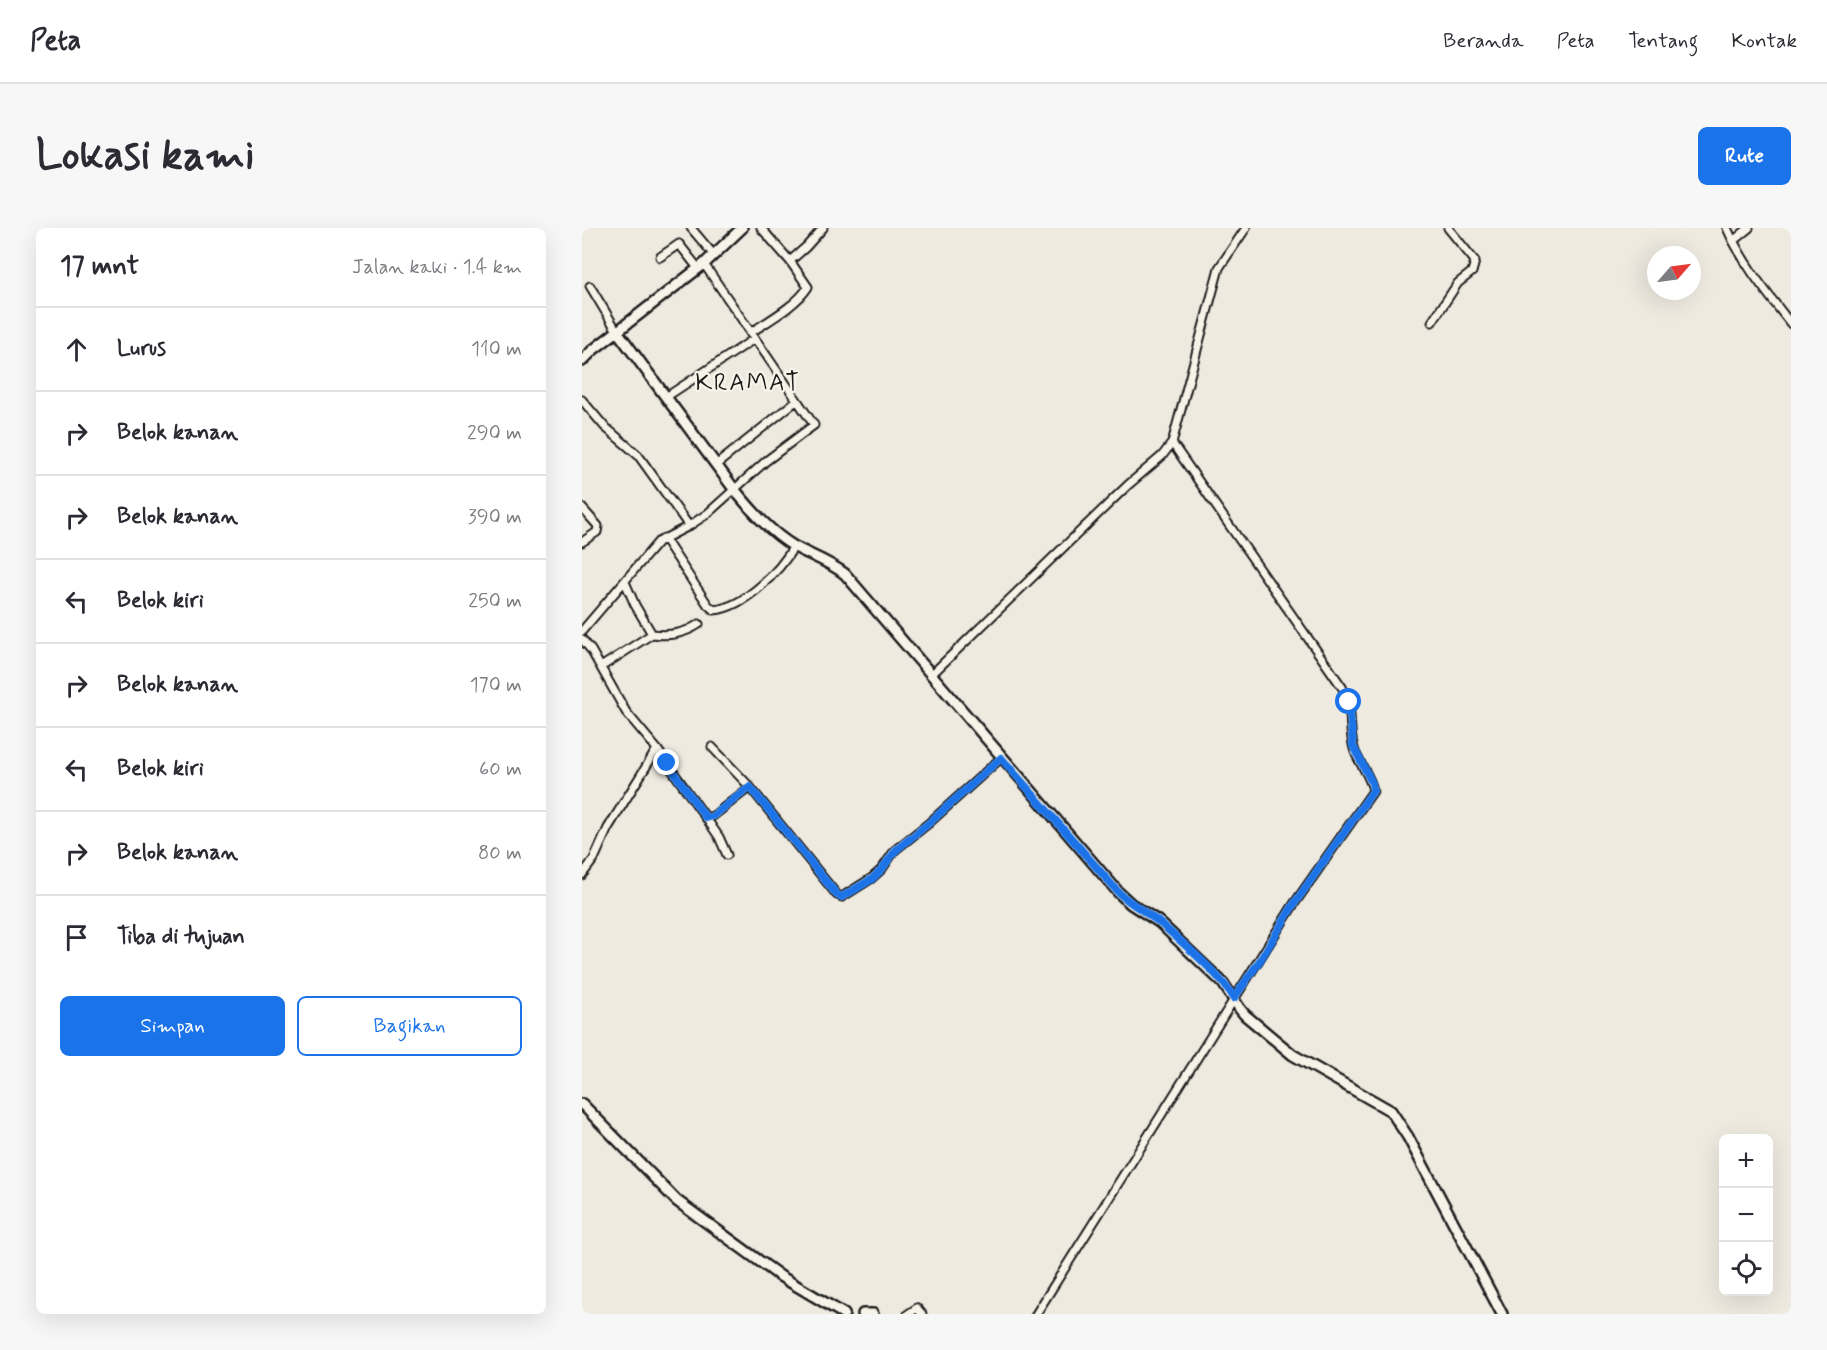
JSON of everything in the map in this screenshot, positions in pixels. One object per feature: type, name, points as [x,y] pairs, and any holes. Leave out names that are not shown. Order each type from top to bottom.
[{"type":"street","points":[[691,228],[713,254]]},
{"type":"street","points":[[582,361],[701,266],[742,228]]},
{"type":"street","points":[[666,397],[752,336],[807,290],[806,284],[790,261],[761,228]]},
{"type":"street","points":[[790,261],[823,228]]},
{"type":"street","points":[[930,675],[1120,493],[1162,456],[1172,443],[1219,268],[1246,228]]},
{"type":"street","points":[[1432,321],[1458,283],[1472,272],[1475,264],[1448,228]]},
{"type":"street","points":[[1727,228],[1753,276],[1791,324]]},
{"type":"street","points":[[1733,241],[1749,228]]},
{"type":"street","points":[[582,631],[649,551],[664,538],[703,517],[785,446],[814,426],[701,266],[679,244],[660,257]]},
{"type":"street","points":[[590,286],[617,331],[734,489],[769,529],[794,546],[834,565],[845,574],[1119,893],[1159,922],[1223,983],[1240,1010],[1293,1055],[1391,1110],[1408,1137],[1502,1314]]},
{"type":"street","points":[[582,400],[604,426],[638,455],[689,526]]},
{"type":"street","points":[[716,465],[796,400]]},
{"type":"street","points":[[1036,1314],[1294,904],[1373,791],[1372,783],[1356,753],[1351,712],[1342,687],[1172,443]]},
{"type":"street","points":[[582,508],[598,526],[597,532],[582,542]]},
{"type":"street","points":[[664,538],[708,605],[714,610],[730,605],[752,593],[775,574],[794,546]]},
{"type":"street","points":[[625,582],[635,605],[652,633]]},
{"type":"street","points":[[601,667],[652,633],[679,634],[699,624]]},
{"type":"street","points":[[582,639],[601,667],[626,712],[657,749],[706,818],[719,837],[727,855]]},
{"type":"street","points":[[712,747],[750,787],[837,895],[842,897],[872,879],[896,850],[1001,758]]},
{"type":"street","points":[[582,875],[594,859],[608,828],[657,749]]},
{"type":"street","points":[[706,818],[713,816],[750,787]]},
{"type":"street","points":[[582,1104],[676,1201],[780,1276],[838,1313]]},
{"type":"street","points":[[908,1314],[917,1308],[922,1314]]},
{"type":"street","points":[[863,1314],[873,1314]]},
{"type":"district","name":"KRAMAT","points":[[748,382]]},
{"type":"route","points":[[667,763],[699,812],[706,818],[713,816],[750,787],[837,895],[845,897],[872,879],[896,850],[1001,758],[1119,893],[1159,922],[1230,990],[1234,998],[1324,859],[1373,791],[1372,783],[1353,746],[1349,702]]}]
